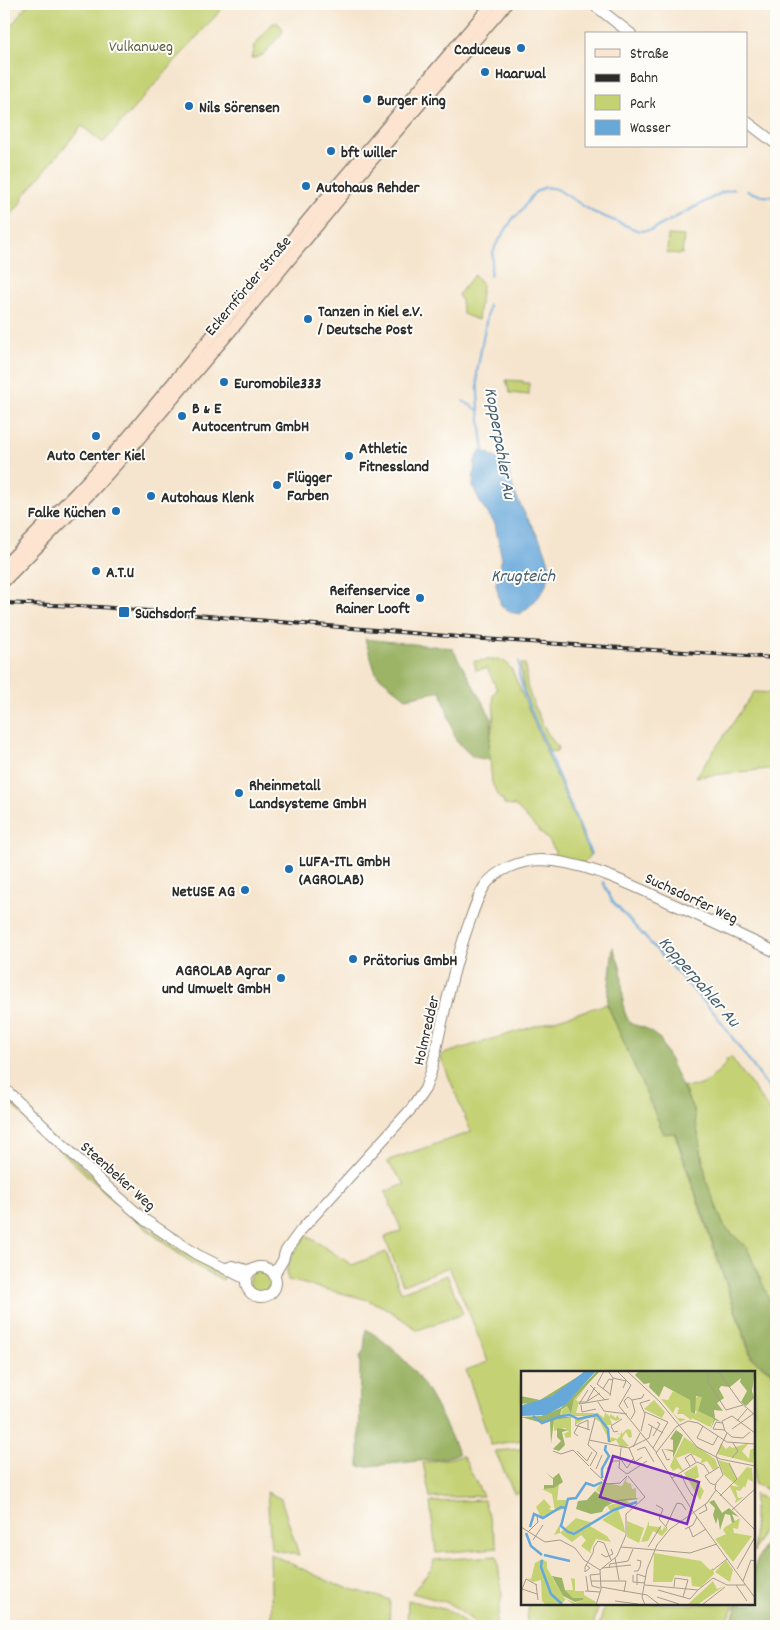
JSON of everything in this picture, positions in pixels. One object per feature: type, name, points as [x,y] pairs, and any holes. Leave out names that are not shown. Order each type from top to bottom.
[{"type":"main road","name":"Eckernförder Straße","points":[[4,581],[93,490],[232,329],[350,178],[492,4]]},
{"type":"main road","name":"Eckernförder Straße","points":[[4,566],[124,442],[350,178],[506,4]]},
{"type":"street","points":[[593,4],[628,32]]},
{"type":"street","points":[[748,123],[776,144]]},
{"type":"street","name":"Holmredder","points":[[271,1272],[282,1260],[285,1252],[301,1230],[412,1108],[425,1089],[431,1072],[456,960],[476,904],[485,886],[500,872],[532,861],[558,862],[594,871]]},
{"type":"street","name":"Suchsdorfer Weg","points":[[594,871],[629,884],[776,952]]},
{"type":"street","name":"Steenbeker Weg","points":[[4,1088],[105,1184],[146,1220],[196,1254],[226,1268],[233,1266],[248,1275],[258,1267],[271,1272]]},
{"type":"street","points":[[248,1275],[246,1286],[250,1293],[262,1297],[274,1289],[276,1281],[271,1272]]},
{"type":"green space","name":"Vulkanweg","points":[[28,4],[226,4],[103,143],[82,126],[22,198],[23,200],[4,224],[4,35]]},
{"type":"green space","points":[[273,23],[278,23],[283,29],[282,33],[263,55],[251,59],[254,46]]},
{"type":"green space","points":[[668,235],[684,236],[682,254],[667,253]]},
{"type":"green space","points":[[474,275],[482,285],[478,320],[463,314],[461,300],[458,295]]},
{"type":"green space","points":[[506,380],[529,383],[529,395],[510,393]]},
{"type":"green space","points":[[365,639],[452,648],[492,719],[489,746],[490,760],[473,757],[456,741],[441,691],[406,698],[376,674]]},
{"type":"green space","points":[[499,659],[505,662],[512,670],[590,855],[584,863],[553,858],[555,851],[550,842],[515,806],[504,805],[503,799],[500,799],[492,783],[489,746],[494,717],[493,695],[497,689],[487,668],[476,670],[474,661]]},
{"type":"green space","points":[[521,664],[525,664],[527,685],[535,709],[544,727],[558,746],[557,751],[550,752],[531,709],[524,687]]},
{"type":"green space","points":[[754,692],[776,693],[776,768],[696,777]]},
{"type":"green space","points":[[613,947],[621,969],[624,1010],[627,1018],[631,1024],[645,1028],[660,1039],[694,1112],[707,1183],[724,1226],[747,1248],[776,1315],[776,1375],[752,1357],[675,1133],[664,1134],[607,1004]]},
{"type":"green space","points":[[607,1004],[664,1134],[674,1132],[751,1358],[776,1376],[776,1493],[755,1484],[755,1371],[521,1371],[521,1440],[491,1445],[466,1370],[488,1362],[449,1267],[403,1285],[385,1237],[402,1231],[385,1192],[405,1184],[387,1162],[471,1132],[440,1055]]},
{"type":"green space","points":[[731,1057],[776,1119],[776,1316],[747,1248],[724,1226],[707,1183],[694,1112],[683,1086],[702,1085],[724,1066],[727,1062],[726,1060]]},
{"type":"green space","points":[[4,1095],[151,1230],[178,1249],[211,1267],[210,1270],[225,1276],[223,1280],[189,1261],[140,1224],[4,1098]]},
{"type":"green space","points":[[306,1235],[352,1265],[386,1252],[401,1292],[447,1275],[463,1314],[418,1330],[384,1307],[365,1299],[288,1280],[287,1268],[289,1262]]},
{"type":"green space","points":[[260,1270],[268,1273],[271,1281],[268,1289],[260,1292],[252,1289],[249,1281],[252,1273]]},
{"type":"green space","points":[[366,1329],[399,1355],[412,1369],[432,1399],[459,1454],[439,1459],[359,1467],[360,1357],[364,1350]]},
{"type":"green space","points":[[521,1449],[521,1493],[514,1493],[495,1451]]},
{"type":"green space","points":[[463,1456],[483,1496],[430,1498],[423,1463]]},
{"type":"green space","points":[[267,1492],[281,1499],[299,1555],[271,1549]]},
{"type":"green space","points":[[755,1494],[773,1503],[755,1549]]},
{"type":"green space","points":[[484,1500],[498,1548],[436,1553],[430,1502]]},
{"type":"green space","points":[[776,1520],[776,1626],[730,1626],[737,1605],[755,1605],[755,1565]]},
{"type":"green space","points":[[270,1554],[337,1585],[390,1600],[389,1626],[272,1626]]},
{"type":"green space","points":[[497,1556],[502,1595],[496,1626],[480,1626],[449,1603],[412,1593],[432,1568],[434,1560]]},
{"type":"green space","points":[[408,1600],[447,1610],[471,1626],[407,1626]]},
{"type":"green space","points":[[529,1605],[599,1605],[593,1626],[526,1626]]},
{"type":"green space","points":[[605,1605],[734,1605],[726,1626],[599,1626]]},
{"type":"water","name":"Krugteich","points":[[484,451],[508,465],[512,486],[517,498],[542,544],[547,558],[549,571],[546,584],[537,599],[520,614],[510,612],[501,606],[496,584],[502,559],[495,524],[480,502],[473,486],[475,460],[480,452]]},
{"type":"waterway","name":"Kopperpahler Au","points":[[490,276],[496,245],[514,217],[518,215],[534,193],[545,187],[557,189],[593,212],[639,231],[652,230],[723,192],[734,189]]},
{"type":"waterway","name":"Kopperpahler Au","points":[[747,191],[763,196],[776,197]]},
{"type":"waterway","name":"Kopperpahler Au","points":[[484,453],[477,372],[489,305]]},
{"type":"waterway","points":[[463,401],[478,410]]},
{"type":"waterway","name":"Kopperpahler Au","points":[[519,661],[519,675],[524,694],[591,854]]},
{"type":"waterway","name":"Kopperpahler Au","points":[[603,882],[612,901],[716,1015],[776,1098]]},
{"type":"railway","points":[[4,603],[100,607],[483,639],[776,658]]},
{"type":"place","name":"Caduceus","points":[[521,48]]},
{"type":"place","name":"Haarwal","points":[[485,72]]},
{"type":"place","name":"Burger King","points":[[367,99]]},
{"type":"place","name":"Nils Sörensen","points":[[189,106]]},
{"type":"place","name":"bft willer","points":[[331,151]]},
{"type":"place","name":"Autohaus Rehder","points":[[306,186]]},
{"type":"place","name":"Tanzen in Kiel e.V. / Deutsche Post","points":[[308,319]]},
{"type":"place","name":"Euromobile333","points":[[224,382]]},
{"type":"place","name":"B & E Autocentrum GmbH","points":[[182,416]]},
{"type":"place","name":"Auto Center Kiel","points":[[96,436]]},
{"type":"place","name":"Athletic Fitnessland","points":[[349,456]]},
{"type":"place","name":"Flügger Farben","points":[[277,485]]},
{"type":"place","name":"Autohaus Klenk","points":[[151,496]]},
{"type":"place","name":"Falke Küchen","points":[[116,511]]},
{"type":"place","name":"A.T.U","points":[[96,571]]},
{"type":"place","name":"Reifenservice Rainer Looft","points":[[420,598]]},
{"type":"place","name":"Suchsdorf","points":[[124,612]]},
{"type":"place","name":"Rheinmetall Landsysteme GmbH","points":[[239,793]]},
{"type":"place","name":"LUFA-ITL GmbH (AGROLAB)","points":[[289,869]]},
{"type":"place","name":"NetUSE AG","points":[[245,890]]},
{"type":"place","name":"Prätorius GmbH","points":[[353,959]]},
{"type":"place","name":"AGROLAB Agrar und Umwelt GmbH","points":[[281,978]]}]
